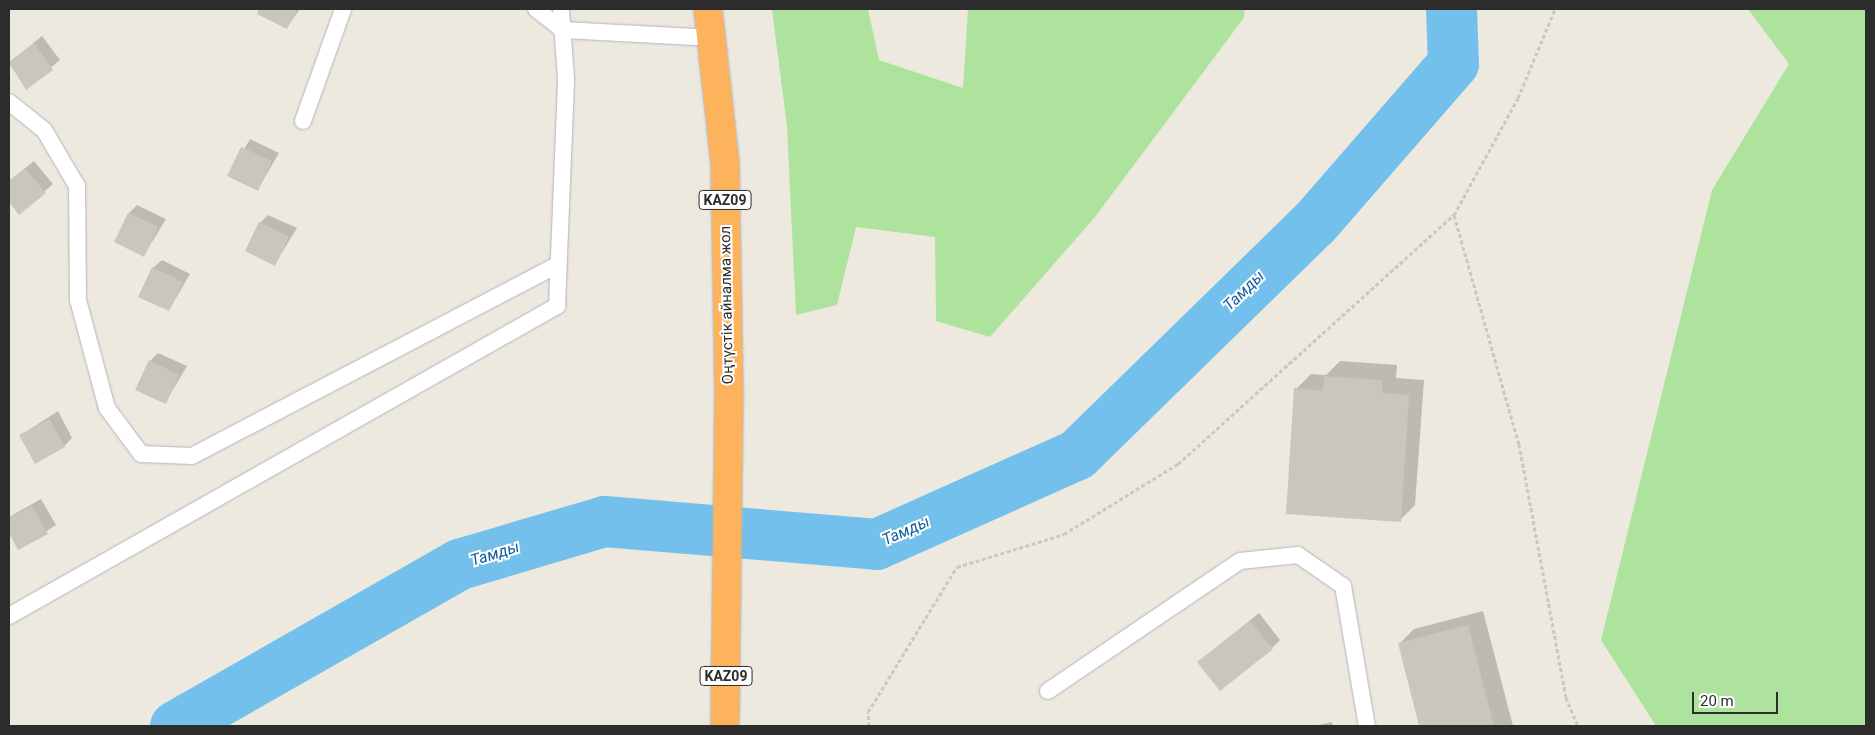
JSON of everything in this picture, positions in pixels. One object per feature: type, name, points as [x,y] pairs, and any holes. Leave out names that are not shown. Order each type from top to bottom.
[{"type":"highway","name":"Оңтүстік айналма жол","points":[[708,9],[714,38],[725,164],[729,392],[725,726]]},
{"type":"lane","points":[[303,121],[343,9]]},
{"type":"lane","points":[[536,9],[563,30],[714,38]]},
{"type":"lane","points":[[9,616],[557,306],[566,79],[561,9]]},
{"type":"lane","points":[[9,102],[44,130],[77,186],[78,300],[107,408],[141,454],[192,456],[558,265]]},
{"type":"lane","points":[[1048,691],[1240,561],[1298,555],[1343,586],[1368,726]]},
{"type":"path","points":[[869,726],[868,712],[957,567],[1064,534],[1178,464],[1454,215],[1518,98],[1555,9]]},
{"type":"path","points":[[1454,215],[1519,444],[1566,697],[1578,726]]},
{"type":"green space","points":[[772,9],[868,9],[879,60],[963,88],[968,9],[1245,9],[1243,19],[1095,217],[990,337],[936,321],[935,237],[856,227],[837,305],[796,315],[787,127]]},
{"type":"green space","points":[[1748,9],[1866,9],[1866,726],[1656,726],[1601,640],[1712,190],[1789,64]]},
{"type":"building","points":[[259,9],[297,9],[287,29],[257,14]]},
{"type":"building","points":[[34,43],[53,70],[26,90],[9,62]]},
{"type":"building","points":[[241,147],[272,161],[258,191],[227,176]]},
{"type":"building","points":[[25,168],[46,193],[19,215],[9,202],[9,181]]},
{"type":"building","points":[[128,213],[158,227],[144,257],[114,242]]},
{"type":"building","points":[[259,222],[289,237],[275,266],[245,251]]},
{"type":"building","points":[[152,267],[183,282],[169,311],[138,297]]},
{"type":"building","points":[[149,360],[179,375],[166,404],[135,390]]},
{"type":"building","points":[[1324,376],[1382,380],[1382,393],[1409,395],[1401,522],[1286,514],[1294,388],[1323,391]]},
{"type":"building","points":[[49,419],[65,447],[35,464],[19,435]]},
{"type":"building","points":[[32,506],[48,534],[18,550],[9,533],[9,518]]},
{"type":"building","points":[[1250,621],[1273,649],[1220,691],[1197,662]]},
{"type":"building","points":[[1468,625],[1494,726],[1419,726],[1398,643]]},
{"type":"waterway","name":"Тамды","points":[[175,726],[459,564],[604,521],[876,544],[1077,454],[1314,223],[1453,63],[1451,9]]}]
